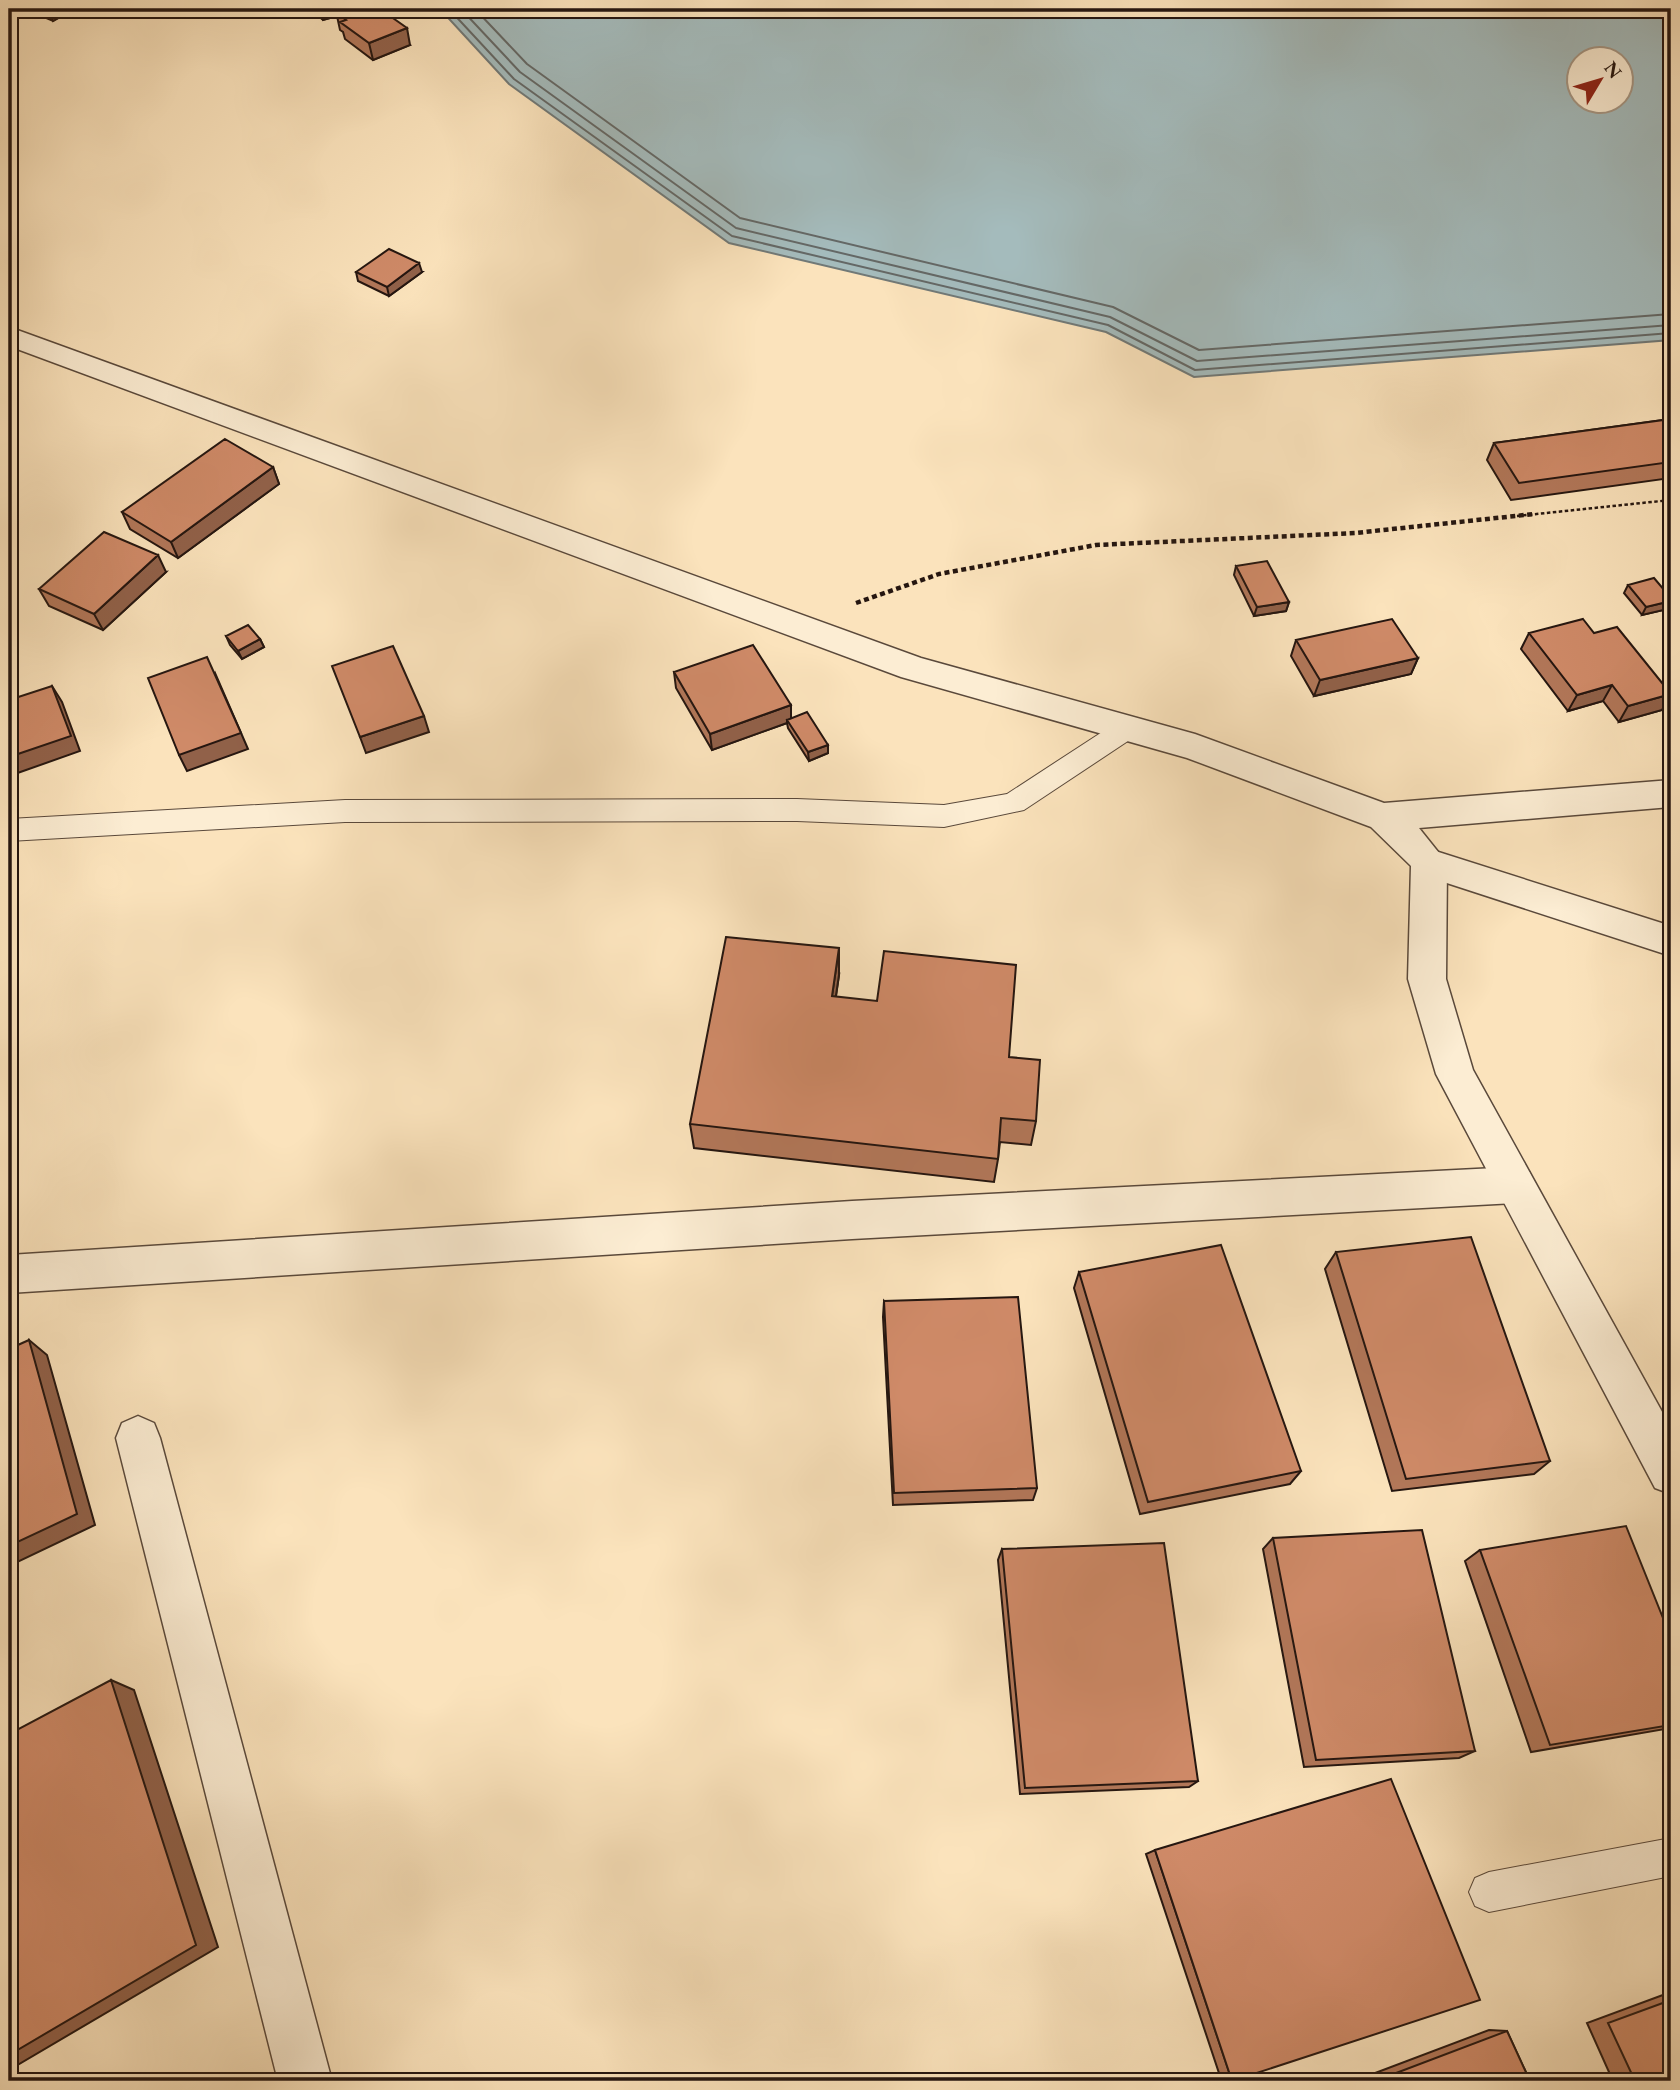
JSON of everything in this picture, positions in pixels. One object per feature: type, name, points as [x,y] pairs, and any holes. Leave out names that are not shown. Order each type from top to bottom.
[{"type":"street","points":[[9,336],[913,668],[1195,747],[1383,817],[1415,845],[1429,863],[1671,941]]},
{"type":"street","points":[[1383,817],[1671,793]]},
{"type":"street","points":[[1429,863],[1427,979],[1455,1074],[1671,1472]]},
{"type":"street","points":[[9,1274],[852,1220],[1515,1185]]},
{"type":"street","points":[[138,1438],[305,2081]]},
{"type":"lane","points":[[9,830],[345,811],[797,810],[944,816],[1014,803],[1128,728]]},
{"type":"lane","points":[[1489,1892],[1671,1857]]},
{"type":"path","points":[[796,624],[939,574],[1096,545],[1355,533],[1671,500]]},
{"type":"water","points":[[440,9],[1671,9],[1671,340],[1194,377],[1106,332],[729,243],[509,84]]},
{"type":"building","points":[[352,9],[357,13],[367,9],[380,9],[407,28],[369,43],[340,22],[346,20],[336,13]]},
{"type":"building","points":[[389,249],[419,263],[387,287],[356,272]]},
{"type":"building","points":[[1671,419],[1671,462],[1519,483],[1494,443]]},
{"type":"building","points":[[225,439],[273,467],[171,542],[122,512]]},
{"type":"building","points":[[104,532],[158,555],[94,614],[39,589]]},
{"type":"building","points":[[1267,561],[1289,602],[1257,607],[1236,566]]},
{"type":"building","points":[[1654,578],[1671,601],[1646,607],[1628,585]]},
{"type":"building","points":[[1392,619],[1418,658],[1320,680],[1296,640]]},
{"type":"building","points":[[1583,619],[1594,633],[1617,627],[1671,694],[1628,706],[1612,685],[1577,695],[1529,633]]},
{"type":"building","points":[[248,625],[260,639],[238,651],[226,636]]},
{"type":"building","points":[[753,645],[791,705],[710,734],[674,672]]},
{"type":"building","points":[[393,646],[424,716],[360,737],[332,666]]},
{"type":"building","points":[[207,657],[241,733],[179,755],[148,678]]},
{"type":"building","points":[[52,686],[71,736],[9,757],[9,700]]},
{"type":"building","points":[[807,712],[828,745],[808,752],[787,720]]},
{"type":"building","points":[[726,937],[839,948],[832,996],[877,1001],[884,951],[1016,965],[1009,1057],[1040,1060],[1036,1121],[1001,1118],[998,1159],[690,1124]]},
{"type":"building","points":[[1471,1237],[1550,1461],[1406,1479],[1336,1252]]},
{"type":"building","points":[[1221,1245],[1301,1471],[1148,1502],[1079,1272]]},
{"type":"building","points":[[1018,1297],[1037,1488],[894,1493],[884,1301]]},
{"type":"building","points":[[29,1340],[77,1514],[9,1546],[9,1349]]},
{"type":"building","points":[[1626,1526],[1671,1638],[1671,1725],[1550,1745],[1480,1550]]},
{"type":"building","points":[[1422,1530],[1475,1751],[1316,1760],[1273,1538]]},
{"type":"building","points":[[1164,1543],[1198,1781],[1025,1788],[1002,1549]]},
{"type":"building","points":[[111,1680],[196,1945],[9,2055],[9,1734]]},
{"type":"building","points":[[1391,1779],[1480,2000],[1232,2081],[1155,1850]]},
{"type":"building","points":[[1671,2000],[1671,2081],[1635,2081],[1608,2023]]},
{"type":"building","points":[[1507,2031],[1530,2081],[1375,2081]]}]
